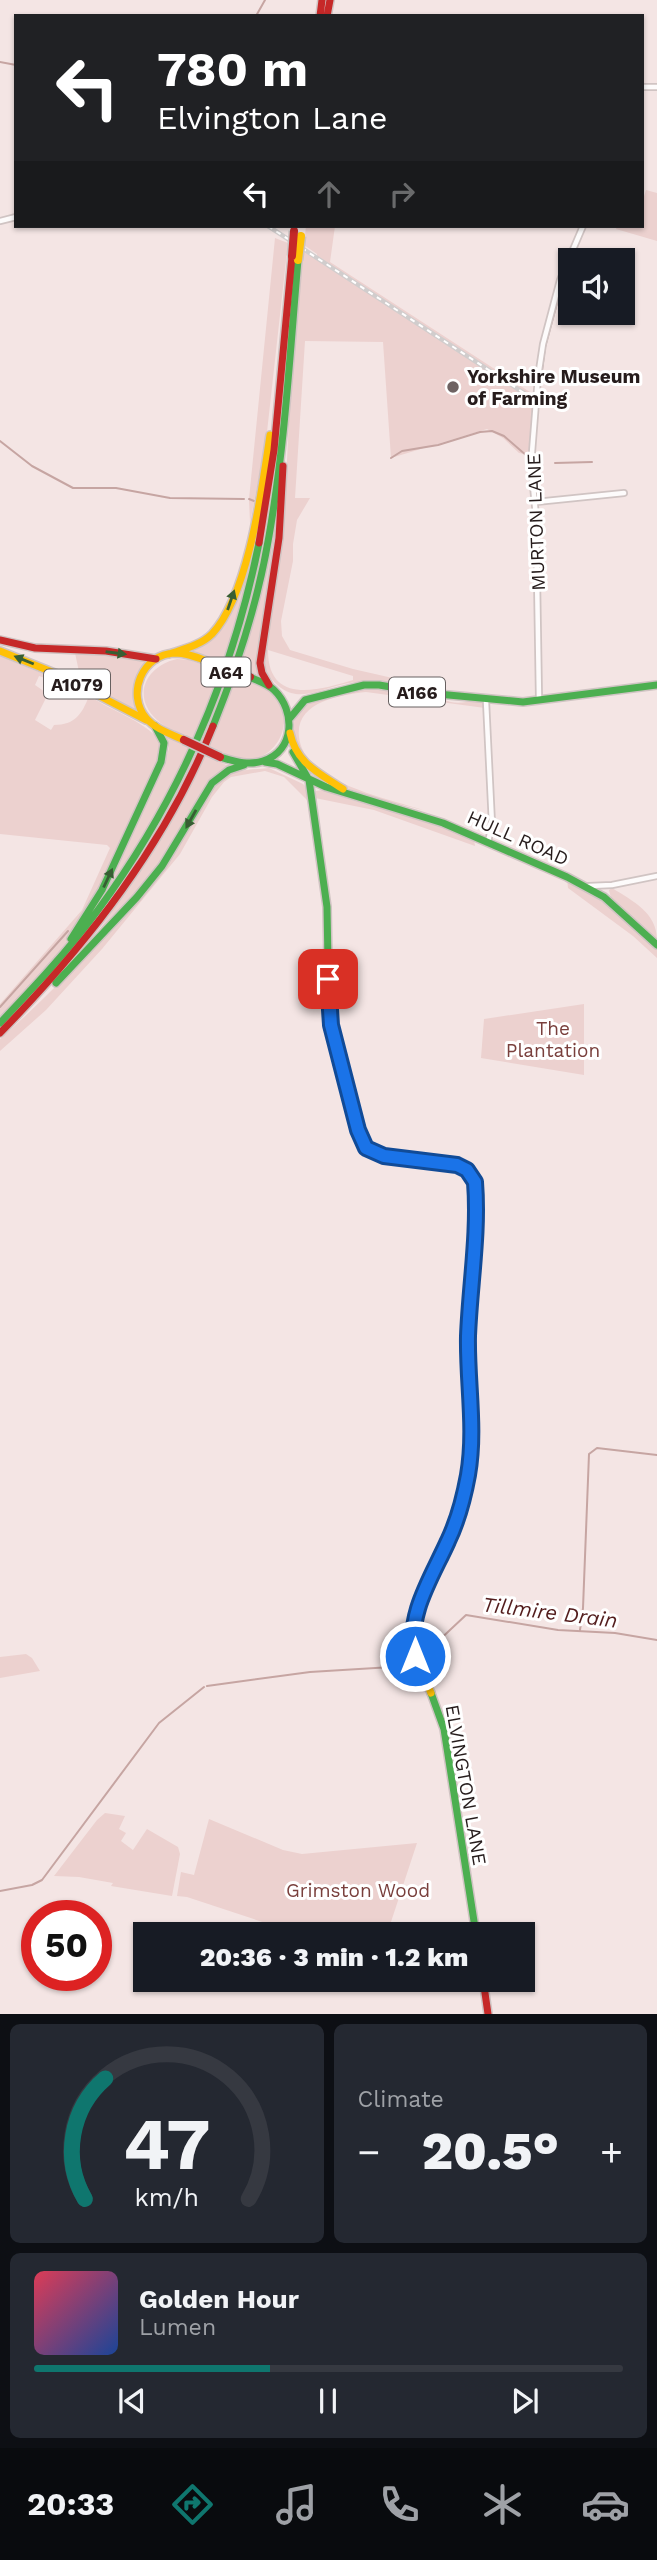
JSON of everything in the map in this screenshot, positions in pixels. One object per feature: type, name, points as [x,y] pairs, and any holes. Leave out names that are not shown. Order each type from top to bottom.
[{"type":"main road","name":"A64","points":[[0,1023],[62,958],[99,912],[139,853],[176,789],[210,716],[239,632],[266,513],[298,230]]},
{"type":"main road","name":"A64","points":[[0,1033],[32,1002],[86,940],[126,887],[160,833],[198,760],[226,694],[254,607],[271,528],[281,443],[295,258]]},
{"type":"main road","points":[[62,958],[102,890],[161,762],[165,746],[162,736],[138,702],[136,688],[143,671],[156,659],[203,641],[215,631],[227,612],[253,530],[278,394]]},
{"type":"main road","points":[[281,443],[284,460],[279,538],[260,663],[262,673],[285,701],[290,718]]},
{"type":"main road","name":"A1079","points":[[0,640],[35,648],[106,651],[156,659]]},
{"type":"main road","name":"A1079","points":[[0,651],[57,674],[153,724]]},
{"type":"main road","points":[[32,1002],[50,990],[136,897],[180,839],[212,783],[229,770],[265,762],[283,747],[297,699],[217,665],[185,655],[169,654]]},
{"type":"main road","name":"A166","points":[[297,699],[368,684],[496,701],[539,700],[657,685]]},
{"type":"main road","points":[[153,724],[220,757],[244,765]]},
{"type":"main road","name":"HULL ROAD","points":[[289,730],[292,745],[304,764],[348,793]]},
{"type":"main road","name":"ELVINGTON LANE","points":[[292,745],[295,759],[309,780],[327,907],[330,1017],[360,1137],[366,1148],[374,1153],[457,1165],[467,1170],[475,1182],[468,1333],[468,1471],[453,1530],[429,1579],[413,1637],[417,1660],[444,1729],[474,1922]]},
{"type":"main road","name":"HULL ROAD","points":[[265,762],[280,765],[309,780],[443,823],[584,885],[623,912],[657,945]]},
{"type":"main road","points":[[485,1992],[488,2014]]},
{"type":"street","name":"MURTON LANE","points":[[539,700],[536,502],[531,465],[541,353],[560,280],[582,228]]},
{"type":"street","points":[[536,502],[624,493]]},
{"type":"street","points":[[485,700],[492,824],[488,842]]},
{"type":"street","points":[[488,717],[496,701]]},
{"type":"street","points":[[584,885],[612,885],[657,876]]},
{"type":"street","points":[[602,896],[612,885]]},
{"type":"green space","points":[[646,190],[657,193],[657,241],[616,229],[644,228]]},
{"type":"green space","points":[[306,228],[335,228],[330,262],[536,396],[529,455],[519,453],[503,438],[487,429],[391,458],[383,342],[305,341],[295,498],[310,498],[297,520],[293,561],[281,621],[282,636],[290,650],[353,669],[432,687],[361,682],[347,683],[309,694],[297,694],[286,691],[274,682],[263,667],[284,523],[291,377],[303,252],[317,259],[317,254],[304,245]],"holes":[[[268,650],[353,676],[353,680],[312,690],[286,687],[277,680],[270,668]]]},
{"type":"green space","points":[[275,238],[288,243],[266,441],[250,523],[249,499]]},
{"type":"green space","points":[[278,498],[278,525],[259,675],[238,668]]},
{"type":"green space","points":[[264,502],[253,565],[226,664],[189,652],[211,638],[227,618],[261,504]]},
{"type":"green space","points":[[75,653],[110,655],[148,662],[137,679],[139,713],[81,681]]},
{"type":"green space","points":[[0,656],[58,680],[57,682],[39,676],[35,685],[48,694],[35,720],[51,730],[54,725],[67,723],[77,717],[89,696],[152,733],[160,740],[160,755],[113,862],[79,924],[51,961],[0,1019],[0,1004],[82,910],[110,848],[107,845],[0,834]]},
{"type":"green space","points":[[177,659],[190,660],[223,673],[196,741],[161,724],[149,711],[145,701],[144,692],[150,675],[157,668]]},
{"type":"green space","points":[[235,677],[271,692],[281,705],[284,715],[284,725],[276,744],[261,757],[250,760],[234,758],[208,747]]},
{"type":"green space","points":[[367,687],[462,703],[474,700],[484,704],[485,708],[366,692],[332,698],[311,708],[304,716],[300,725],[300,741],[308,759],[324,773],[351,787],[423,810],[337,784],[307,765],[298,753],[294,724],[298,714],[306,706],[329,695]]},
{"type":"green space","points":[[165,734],[184,742],[192,749],[162,810],[85,927],[167,755],[169,748]]},
{"type":"green space","points":[[204,755],[231,767],[218,774],[148,880],[97,938],[95,936],[120,900]]},
{"type":"green space","points":[[269,768],[303,784],[306,787],[307,800],[284,777],[265,771],[231,777],[224,782],[212,797],[180,854],[102,949],[46,1010],[0,1051],[0,1039],[70,972],[156,875],[176,850],[215,785],[233,773]]},
{"type":"green space","points":[[322,790],[424,819],[474,839],[475,846],[374,810],[315,798],[316,791]]},
{"type":"green space","points":[[567,879],[636,929],[657,949],[657,958],[633,936],[568,888]]},
{"type":"green space","points":[[612,888],[648,915],[653,922],[657,940],[611,898],[609,890]]},
{"type":"green space","name":"The Plantation","points":[[584,1004],[584,1075],[481,1058],[484,1019]]},
{"type":"green space","points":[[26,1654],[40,1671],[0,1678],[0,1657]]},
{"type":"green space","points":[[105,1813],[125,1816],[119,1829],[126,1833],[121,1841],[133,1850],[147,1829],[178,1847],[180,1854],[172,1896],[111,1886],[113,1883],[79,1877],[54,1876]]},
{"type":"green space","name":"Grimston Wood","points":[[209,1819],[283,1850],[302,1854],[417,1843],[391,1922],[263,1922],[177,1896],[181,1872],[194,1875]]},
{"type":"waterway","points":[[257,14],[265,0]]},
{"type":"waterway","points":[[0,62],[14,65]]},
{"type":"waterway","points":[[542,370],[545,347],[558,300]]},
{"type":"waterway","points":[[391,458],[402,451],[492,431],[504,436],[527,456]]},
{"type":"waterway","points":[[0,441],[32,466],[73,488],[116,488],[170,498],[244,499]]},
{"type":"waterway","points":[[555,463],[592,462]]},
{"type":"waterway","points":[[249,499],[254,501]]},
{"type":"waterway","points":[[0,1007],[68,931]]},
{"type":"waterway","points":[[580,1630],[589,1454],[597,1448],[657,1455]]},
{"type":"waterway","name":"Tillmire Drain","points":[[419,1659],[466,1615],[558,1630],[615,1633],[657,1640]]},
{"type":"waterway","name":"Tillmire Drain","points":[[207,1686],[310,1672],[408,1666],[415,1663]]},
{"type":"waterway","name":"Tillmire Drain","points":[[0,1891],[32,1885],[42,1880],[159,1723],[204,1687]]},
{"type":"railway","points":[[271,228],[530,397]]},
{"type":"traffic: fast","points":[[213,726],[246,632],[269,536],[283,433],[298,260]]},
{"type":"traffic: fast","points":[[0,1023],[63,954],[98,910],[154,825],[199,736],[218,689],[248,593],[259,543]]},
{"type":"traffic: fast","points":[[220,757],[246,763],[263,761],[274,756],[286,740],[289,719],[281,699],[272,688],[250,677]]},
{"type":"traffic: fast","points":[[290,718],[305,700],[364,685],[523,702],[657,685]]},
{"type":"traffic: fast","points":[[71,939],[102,890],[161,762],[164,743],[155,726]]},
{"type":"traffic: fast","points":[[293,752],[309,780],[327,907],[329,1017],[360,1137],[366,1148],[374,1153],[447,1163],[470,1174],[476,1189],[472,1238]]},
{"type":"traffic: fast","points":[[265,762],[277,764],[326,787],[443,823],[567,877],[604,897],[657,945]]},
{"type":"traffic: fast","points":[[56,983],[137,897],[162,866],[212,783],[229,770],[244,765]]},
{"type":"traffic: fast","points":[[431,1693],[444,1729],[474,1922]]},
{"type":"traffic: slow","points":[[298,260],[301,236]]},
{"type":"traffic: slow","points":[[169,654],[208,638],[225,616],[236,593],[252,539],[270,435]]},
{"type":"traffic: slow","points":[[0,651],[57,674],[146,720]]},
{"type":"traffic: slow","points":[[184,740],[159,728],[146,718],[137,698],[141,677],[154,660],[175,653],[191,655],[217,665]]},
{"type":"traffic: slow","points":[[290,733],[303,760],[343,789]]},
{"type":"traffic: slow","points":[[431,1693],[415,1656],[413,1643],[422,1596],[453,1530],[468,1471],[468,1333],[472,1238]]},
{"type":"traffic: jam","points":[[320,14],[322,0]]},
{"type":"traffic: jam","points":[[327,14],[330,0]]},
{"type":"traffic: jam","points":[[292,256],[294,231]]},
{"type":"traffic: jam","points":[[259,543],[274,450],[292,256]]},
{"type":"traffic: jam","points":[[269,685],[260,663],[279,538],[283,466]]},
{"type":"traffic: jam","points":[[0,640],[35,648],[106,651],[156,659]]},
{"type":"traffic: jam","points":[[217,665],[250,677]]},
{"type":"traffic: jam","points":[[0,1033],[64,964],[122,890],[172,811],[213,726]]},
{"type":"traffic: jam","points":[[184,740],[220,757]]},
{"type":"traffic: jam","points":[[485,1992],[488,2014]]},
{"type":"place","name":"Yorkshire Museum of Farming","points":[[453,387]]},
{"type":"route","points":[[328,979],[331,1025],[358,1130],[366,1148],[384,1156],[457,1165],[467,1170],[475,1182],[468,1333],[468,1471],[453,1530],[422,1596],[413,1637],[415,1656]]}]
